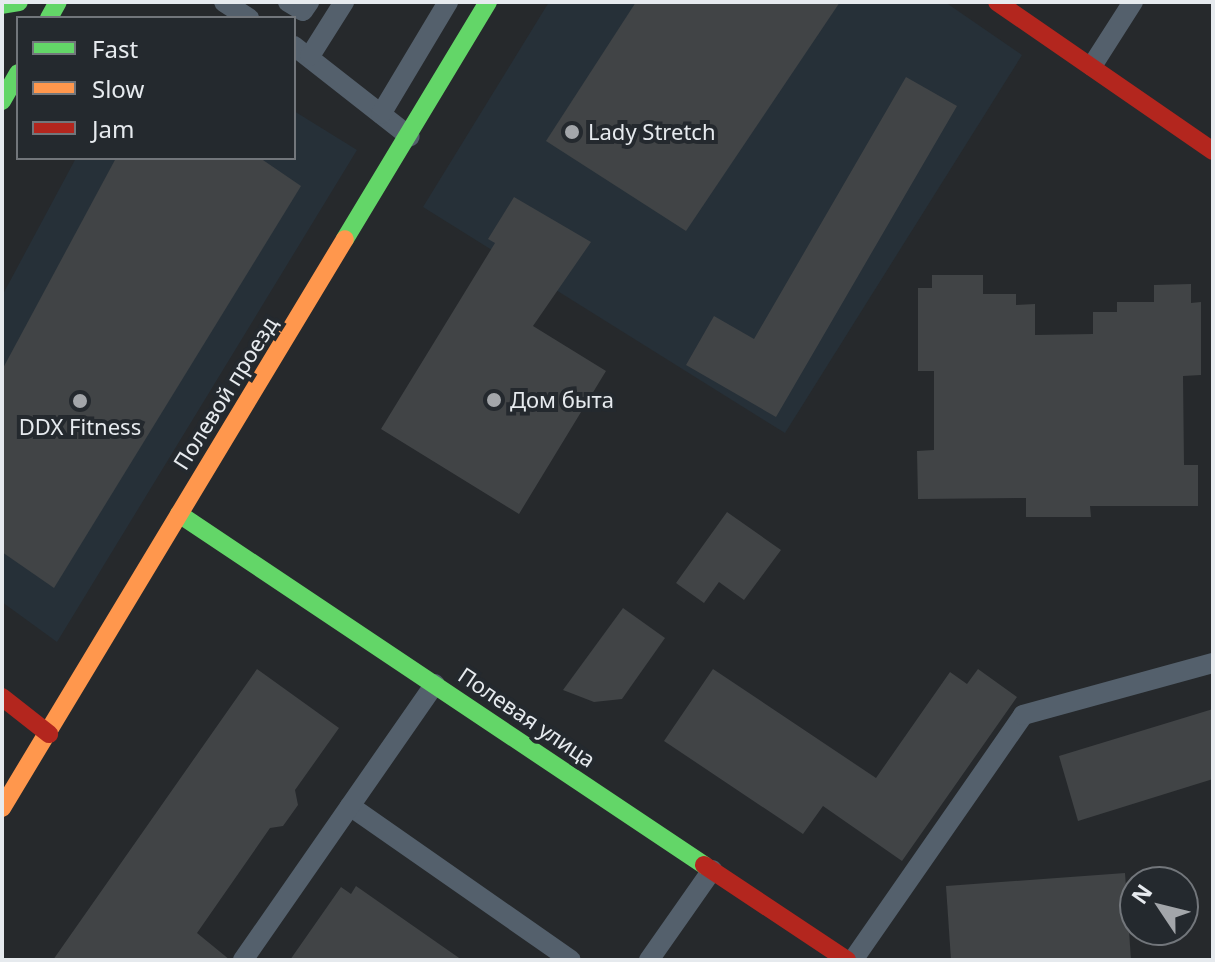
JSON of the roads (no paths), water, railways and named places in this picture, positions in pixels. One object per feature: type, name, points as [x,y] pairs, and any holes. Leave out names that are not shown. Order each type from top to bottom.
[{"type":"street","points":[[2,5],[19,2]]},
{"type":"street","name":"Полевой проезд","points":[[2,808],[21,764],[49,734],[179,514],[410,137],[488,2]]},
{"type":"street","points":[[997,2],[1213,151]]},
{"type":"street","points":[[2,101],[16,76]]},
{"type":"street","name":"Полевая улица","points":[[179,514],[850,960]]},
{"type":"street","points":[[2,697],[49,734]]},
{"type":"lane","points":[[224,2],[246,16]]},
{"type":"lane","points":[[288,2],[303,11],[309,2]]},
{"type":"lane","points":[[344,2],[302,51],[410,137]]},
{"type":"lane","points":[[381,114],[448,2]]},
{"type":"lane","points":[[1092,66],[1133,2]]},
{"type":"lane","points":[[850,960],[1023,715],[1213,663]]},
{"type":"lane","points":[[243,960],[435,684]]},
{"type":"lane","points":[[350,806],[571,960]]},
{"type":"lane","points":[[649,960],[712,870]]},
{"type":"place","name":"Lady Stretch","points":[[572,132]]},
{"type":"place","name":"Дом быта","points":[[494,400]]},
{"type":"place","name":"DDX Fitness","points":[[80,401]]}]
